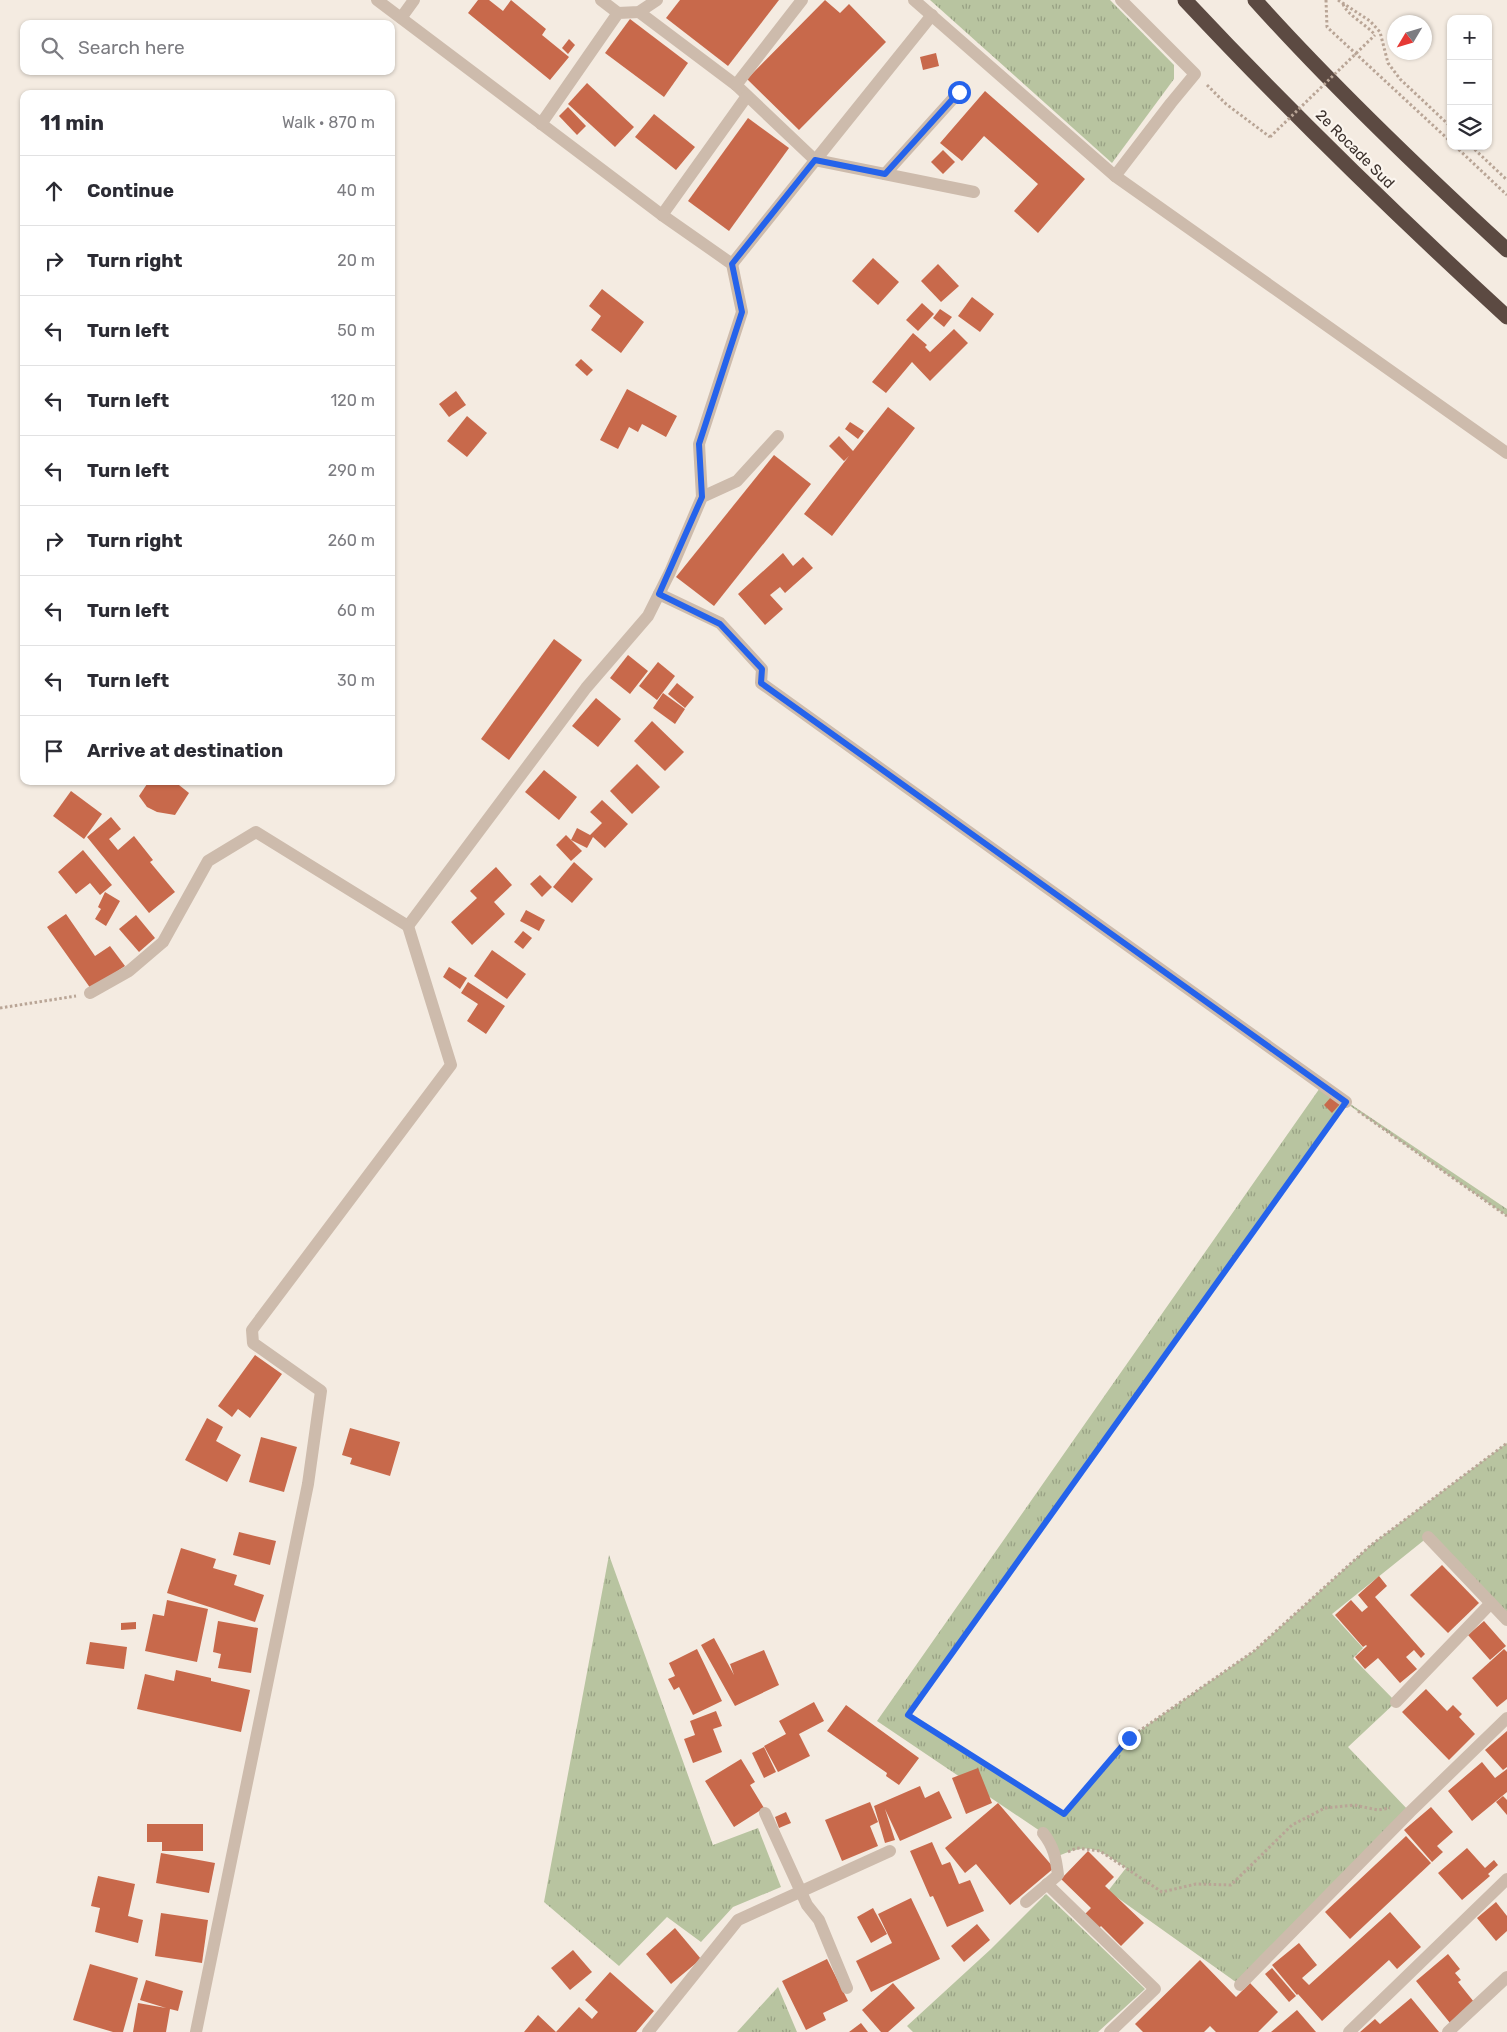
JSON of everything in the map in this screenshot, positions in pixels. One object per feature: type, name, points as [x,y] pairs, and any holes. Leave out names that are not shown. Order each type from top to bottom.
[{"type":"highway","name":"2e Rocade Sud","points":[[1184,0],[1238,58],[1334,154],[1422,239],[1507,317]]},
{"type":"highway","name":"2e Rocade Sud","points":[[1255,0],[1304,54],[1450,198],[1507,250]]},
{"type":"street","points":[[377,0],[662,215],[732,264],[742,312],[699,444],[702,497],[648,616],[586,688],[408,926]]},
{"type":"street","points":[[401,18],[414,0]]},
{"type":"street","points":[[601,0],[618,13],[639,12],[657,0]]},
{"type":"street","points":[[736,85],[802,0]]},
{"type":"street","points":[[914,0],[1115,176],[1507,453]]},
{"type":"street","points":[[1115,176],[1195,74],[1121,0]]},
{"type":"street","points":[[639,12],[736,85],[815,160],[974,192]]},
{"type":"street","points":[[541,124],[618,13]]},
{"type":"street","points":[[732,264],[932,15]]},
{"type":"street","points":[[885,174],[959,92]]},
{"type":"street","points":[[662,215],[747,96]]},
{"type":"street","points":[[702,497],[737,482],[778,436]]},
{"type":"street","points":[[659,594],[720,624],[762,669],[761,683],[1346,1102]]},
{"type":"street","points":[[90,994],[130,971],[163,942],[208,861],[256,832],[408,926],[451,1065],[252,1330],[253,1343],[321,1391],[308,1484],[196,2032]]},
{"type":"street","points":[[1428,1537],[1507,1620]]},
{"type":"street","points":[[1396,1702],[1491,1604]]},
{"type":"street","points":[[1240,1985],[1410,1812],[1507,1718]]},
{"type":"street","points":[[765,1813],[807,1905],[819,1920],[847,1988]]},
{"type":"street","points":[[1026,1902],[1058,1875],[1052,1844],[1043,1833]]},
{"type":"street","points":[[648,2032],[738,1920],[890,1852]]},
{"type":"street","points":[[1349,2032],[1507,1879]]},
{"type":"street","points":[[1047,1884],[1155,1989],[1110,2032]]},
{"type":"street","points":[[1448,2032],[1507,1977]]},
{"type":"path","points":[[1326,0],[1327,27],[1447,138]]},
{"type":"path","points":[[1338,0],[1370,21],[1380,32],[1388,63],[1400,79],[1447,123]]},
{"type":"path","points":[[1195,74],[1226,104],[1270,137],[1375,35],[1368,26],[1346,10],[1343,4]]},
{"type":"path","points":[[1459,150],[1507,195]]},
{"type":"path","points":[[1475,150],[1507,180]]},
{"type":"path","points":[[0,1008],[90,994]]},
{"type":"path","points":[[1507,1216],[1346,1102],[908,1715],[1064,1814],[1129,1738],[1254,1651],[1371,1545],[1507,1443]]},
{"type":"path","points":[[1056,1857],[1077,1848],[1100,1851],[1162,1892],[1196,1884],[1231,1885],[1292,1825],[1324,1808],[1354,1805],[1378,1810],[1396,1807],[1410,1812]]},
{"type":"green space","points":[[930,0],[1110,0],[1174,65],[1174,79],[1112,163]]},
{"type":"green space","points":[[1322,1085],[1507,1209],[1507,1216],[1346,1103],[908,1715],[1064,1814],[1129,1738],[1254,1651],[1371,1545],[1507,1443],[1507,1620],[1428,1537],[1332,1614],[1363,1648],[1353,1658],[1396,1702],[1348,1747],[1410,1812],[1240,1985],[1108,1891],[1126,1868],[1092,1849],[1068,1852],[1056,1857],[1043,1833],[877,1721]]},
{"type":"green space","points":[[609,1555],[713,1845],[758,1828],[781,1887],[733,1907],[701,1942],[667,1917],[619,1966],[544,1902]]},
{"type":"green space","points":[[1046,1894],[1145,1989],[1098,2032],[913,2032],[907,2026],[991,1949]]},
{"type":"green space","points":[[778,1987],[797,2032],[737,2032]]},
{"type":"building","points":[[478,0],[489,0],[503,11],[511,0],[546,29],[542,35],[569,57],[550,80],[468,13]]},
{"type":"building","points":[[680,0],[779,0],[728,66],[666,18]]},
{"type":"building","points":[[825,0],[840,13],[849,4],[886,42],[799,130],[747,79]]},
{"type":"building","points":[[630,19],[688,63],[664,97],[605,53]]},
{"type":"building","points":[[569,39],[575,45],[568,54],[562,48]]},
{"type":"building","points":[[936,53],[939,66],[923,70],[920,57]]},
{"type":"building","points":[[587,83],[634,127],[615,147],[568,104]]},
{"type":"building","points":[[985,91],[1085,179],[1038,233],[1014,211],[1038,184],[984,136],[962,161],[940,143]]},
{"type":"building","points":[[568,107],[586,126],[577,135],[559,116]]},
{"type":"building","points":[[654,114],[695,147],[676,170],[635,137]]},
{"type":"building","points":[[748,118],[789,148],[729,231],[688,201]]},
{"type":"building","points":[[943,150],[955,162],[943,174],[931,162]]},
{"type":"building","points":[[873,258],[899,282],[878,305],[852,281]]},
{"type":"building","points":[[938,264],[959,286],[941,302],[921,281]]},
{"type":"building","points":[[602,289],[644,322],[621,353],[591,330],[601,316],[589,306]]},
{"type":"building","points":[[972,297],[994,314],[980,332],[958,316]]},
{"type":"building","points":[[922,303],[934,314],[918,331],[906,320]]},
{"type":"building","points":[[940,309],[952,317],[944,327],[933,318]]},
{"type":"building","points":[[954,329],[968,343],[930,381],[912,362],[886,393],[872,382],[913,333],[927,345],[925,347],[930,352]]},
{"type":"building","points":[[581,359],[593,370],[587,376],[575,365]]},
{"type":"building","points":[[627,389],[677,416],[666,437],[642,424],[638,432],[629,427],[618,449],[600,440]]},
{"type":"building","points":[[456,391],[466,405],[449,417],[439,404]]},
{"type":"building","points":[[888,407],[915,428],[832,536],[804,514],[849,456],[844,461],[829,446],[839,436],[853,451]]},
{"type":"building","points":[[467,416],[487,433],[467,457],[447,441]]},
{"type":"building","points":[[850,422],[864,431],[858,439],[845,429]]},
{"type":"building","points":[[774,455],[811,484],[714,606],[676,577]]},
{"type":"building","points":[[783,553],[793,566],[803,557],[813,568],[785,593],[780,587],[770,595],[783,609],[765,625],[738,594]]},
{"type":"building","points":[[554,639],[582,660],[509,760],[481,739]]},
{"type":"building","points":[[628,655],[648,671],[630,694],[610,678]]},
{"type":"building","points":[[658,662],[675,676],[657,700],[639,686]]},
{"type":"building","points":[[677,683],[694,697],[685,708],[668,694]]},
{"type":"building","points":[[663,693],[685,709],[675,724],[653,708]]},
{"type":"building","points":[[596,698],[621,719],[598,747],[572,726]]},
{"type":"building","points":[[652,721],[684,752],[665,771],[634,741]]},
{"type":"building","points":[[637,764],[660,787],[632,814],[610,791]]},
{"type":"building","points":[[544,770],[577,797],[559,820],[525,792]]},
{"type":"building","points":[[146,785],[179,785],[189,793],[175,815],[157,812],[147,807],[139,796]]},
{"type":"building","points":[[71,791],[102,814],[84,839],[53,816]]},
{"type":"building","points":[[602,800],[628,824],[605,848],[593,837],[587,848],[571,840],[577,828],[590,835],[602,823],[590,812]]},
{"type":"building","points":[[111,817],[121,829],[109,839],[118,850],[134,836],[153,860],[150,862],[175,892],[149,913],[87,837]]},
{"type":"building","points":[[566,835],[582,851],[571,861],[556,845]]},
{"type":"building","points":[[83,850],[112,885],[100,895],[90,883],[76,894],[58,872]]},
{"type":"building","points":[[574,862],[593,879],[572,903],[553,887]]},
{"type":"building","points":[[496,867],[512,885],[494,902],[505,914],[472,945],[451,922],[477,898],[470,891]]},
{"type":"building","points":[[540,875],[552,887],[542,897],[530,884]]},
{"type":"building","points":[[105,892],[120,901],[106,926],[95,919],[101,909],[98,907]]},
{"type":"building","points":[[526,910],[545,920],[539,931],[520,921]]},
{"type":"building","points":[[66,914],[95,956],[110,946],[125,966],[91,989],[47,927]]},
{"type":"building","points":[[136,915],[155,938],[139,952],[119,929]]},
{"type":"building","points":[[523,931],[532,938],[523,949],[514,942]]},
{"type":"building","points":[[492,950],[526,974],[507,999],[474,976]]},
{"type":"building","points":[[449,967],[467,978],[460,989],[443,977]]},
{"type":"building","points":[[468,982],[505,1006],[486,1034],[467,1021],[478,1004],[461,993]]},
{"type":"building","points":[[1331,1097],[1340,1104],[1332,1113],[1324,1105]]},
{"type":"building","points":[[255,1355],[282,1374],[250,1418],[238,1409],[232,1417],[218,1406]]},
{"type":"building","points":[[207,1418],[223,1427],[216,1441],[241,1455],[227,1482],[185,1460]]},
{"type":"building","points":[[350,1428],[400,1442],[390,1476],[350,1464],[352,1458],[342,1455]]},
{"type":"building","points":[[261,1437],[297,1447],[284,1492],[249,1482]]},
{"type":"building","points":[[239,1532],[276,1541],[270,1565],[233,1555]]},
{"type":"building","points":[[181,1548],[216,1559],[213,1568],[237,1575],[234,1585],[264,1595],[255,1622],[167,1593]]},
{"type":"building","points":[[1442,1565],[1479,1603],[1448,1633],[1410,1595]]},
{"type":"building","points":[[1379,1576],[1387,1586],[1375,1597],[1425,1654],[1421,1658],[1414,1650],[1406,1657],[1417,1669],[1400,1683],[1378,1658],[1365,1669],[1355,1657],[1367,1646],[1363,1647],[1335,1615],[1351,1600],[1362,1612],[1368,1607],[1358,1595]]},
{"type":"building","points":[[167,1600],[208,1609],[197,1662],[145,1651],[153,1614],[164,1616]]},
{"type":"building","points":[[218,1621],[258,1628],[251,1673],[218,1668],[221,1654],[213,1652]]},
{"type":"building","points":[[1484,1621],[1506,1646],[1490,1660],[1468,1635]]},
{"type":"building","points":[[136,1622],[136,1629],[121,1630],[121,1623]]},
{"type":"building","points":[[714,1638],[734,1675],[730,1664],[764,1650],[779,1685],[735,1706],[701,1645]]},
{"type":"building","points":[[90,1642],[127,1647],[124,1669],[86,1664]]},
{"type":"building","points":[[697,1649],[722,1701],[693,1715],[679,1687],[674,1690],[668,1679],[675,1676],[669,1663]]},
{"type":"building","points":[[1504,1649],[1507,1652],[1507,1699],[1497,1707],[1472,1678]]},
{"type":"building","points":[[176,1670],[250,1690],[241,1732],[137,1709],[145,1674],[174,1681]]},
{"type":"building","points":[[1426,1689],[1447,1711],[1453,1705],[1462,1714],[1459,1717],[1475,1734],[1449,1760],[1402,1712]]},
{"type":"building","points":[[814,1702],[824,1721],[799,1734],[810,1756],[778,1772],[764,1746],[786,1734],[779,1721]]},
{"type":"building","points":[[846,1705],[919,1758],[899,1785],[886,1776],[887,1773],[827,1731]]},
{"type":"building","points":[[716,1711],[722,1726],[713,1729],[722,1752],[693,1763],[684,1739],[695,1735],[690,1721]]},
{"type":"building","points":[[1507,1731],[1507,1767],[1503,1770],[1485,1750]]},
{"type":"building","points":[[764,1747],[776,1772],[764,1778],[752,1753]]},
{"type":"building","points":[[741,1759],[755,1782],[750,1785],[764,1808],[734,1827],[705,1781]]},
{"type":"building","points":[[1482,1762],[1495,1778],[1507,1769],[1507,1792],[1472,1821],[1448,1791]]},
{"type":"building","points":[[978,1768],[992,1803],[966,1814],[952,1778]]},
{"type":"building","points":[[920,1786],[925,1798],[939,1791],[952,1818],[900,1841],[885,1809],[895,1840],[885,1843],[874,1806]]},
{"type":"building","points":[[1503,1796],[1507,1800],[1507,1815],[1496,1802]]},
{"type":"building","points":[[870,1802],[878,1822],[870,1826],[878,1846],[842,1861],[825,1820]]},
{"type":"building","points":[[998,1803],[1054,1868],[1010,1905],[976,1864],[965,1873],[945,1848]]},
{"type":"building","points":[[1431,1807],[1453,1832],[1437,1846],[1443,1852],[1432,1862],[1404,1830]]},
{"type":"building","points":[[786,1812],[791,1823],[779,1828],[775,1817]]},
{"type":"building","points":[[147,1824],[203,1824],[203,1851],[162,1851],[162,1842],[147,1842]]},
{"type":"building","points":[[1406,1836],[1431,1863],[1350,1939],[1325,1912]]},
{"type":"building","points":[[932,1842],[942,1865],[950,1862],[959,1884],[970,1880],[984,1911],[947,1927],[933,1896],[930,1897],[910,1851]]},
{"type":"building","points":[[1467,1848],[1485,1868],[1494,1860],[1498,1865],[1488,1874],[1490,1876],[1462,1900],[1438,1873]]},
{"type":"building","points":[[1088,1851],[1114,1877],[1105,1886],[1144,1923],[1121,1946],[1101,1926],[1096,1931],[1082,1917],[1091,1908],[1061,1879]]},
{"type":"building","points":[[161,1853],[215,1863],[209,1893],[156,1883]]},
{"type":"building","points":[[98,1876],[135,1884],[128,1916],[143,1920],[138,1943],[95,1932],[100,1908],[91,1906]]},
{"type":"building","points":[[911,1898],[940,1959],[871,1992],[856,1961],[892,1943],[878,1914]]},
{"type":"building","points":[[1496,1902],[1507,1916],[1507,1931],[1496,1941],[1477,1918]]},
{"type":"building","points":[[873,1908],[887,1934],[871,1943],[857,1917]]},
{"type":"building","points":[[1390,1912],[1421,1947],[1397,1969],[1389,1960],[1322,2021],[1272,1965],[1299,1943],[1317,1965],[1302,1978],[1309,1985]]},
{"type":"building","points":[[161,1913],[208,1920],[202,1963],[155,1956]]},
{"type":"building","points":[[977,1924],[990,1940],[964,1962],[951,1946]]},
{"type":"building","points":[[675,1928],[701,1959],[671,1984],[646,1954]]},
{"type":"building","points":[[573,1950],[592,1972],[570,1990],[551,1968]]},
{"type":"building","points":[[1448,1954],[1460,1969],[1455,1973],[1461,1980],[1458,1982],[1474,2002],[1450,2023],[1416,1981]]},
{"type":"building","points":[[827,1959],[848,2001],[823,2013],[826,2020],[806,2030],[782,1981]]},
{"type":"building","points":[[1200,1960],[1236,1997],[1250,1983],[1278,2012],[1258,2032],[1216,2032],[1210,2026],[1204,2032],[1143,2032],[1135,2024]]},
{"type":"building","points":[[90,1964],[138,1978],[123,2032],[113,2032],[73,2020]]},
{"type":"building","points":[[1272,1968],[1296,1996],[1289,2002],[1265,1974]]},
{"type":"building","points":[[610,1972],[654,2011],[636,2032],[556,2032],[579,2007],[592,2019],[598,2012],[585,2000]]},
{"type":"building","points":[[146,1980],[183,1991],[178,2011],[170,2009],[166,2032],[133,2032],[138,2003],[166,2008],[140,2000]]},
{"type":"building","points":[[893,1983],[915,2008],[888,2032],[881,2032],[862,2010]]},
{"type":"building","points":[[1411,1998],[1439,2032],[1360,2032],[1375,2019],[1380,2024]]},
{"type":"building","points":[[1297,2010],[1316,2032],[1271,2032]]},
{"type":"building","points":[[538,2015],[556,2032],[524,2032]]},
{"type":"building","points":[[861,2023],[868,2032],[849,2032]]},
{"type":"route","points":[[959,92],[885,174],[815,160],[732,264],[742,312],[699,444],[702,497],[659,594],[720,624],[762,669],[761,683],[1346,1102],[908,1715],[1064,1814],[1129,1738]]}]
